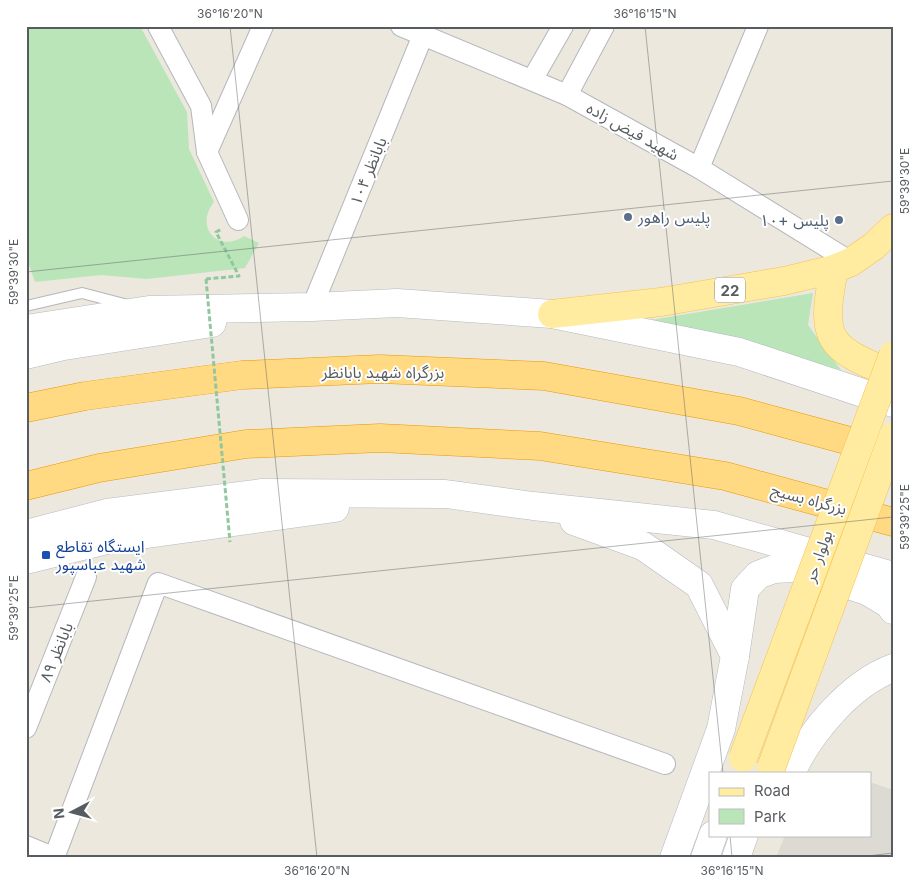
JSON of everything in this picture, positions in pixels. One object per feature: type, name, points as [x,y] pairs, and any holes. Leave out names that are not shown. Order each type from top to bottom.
[{"type":"highway","name":"بزرگراه شهید بابانظر","points":[[26,408],[85,396],[242,374],[380,369],[544,376],[739,411],[893,453]]},
{"type":"highway","name":"بزرگراه بسیج","points":[[26,486],[99,468],[246,444],[380,438],[540,446],[725,476],[893,522]]},
{"type":"main road","name":"22","points":[[552,314],[661,302],[784,281],[842,265],[874,246],[893,228]]},
{"type":"main road","points":[[842,265],[828,299],[828,326],[832,337],[850,356],[893,374]]},
{"type":"main road","points":[[26,329],[149,310],[312,307],[397,303],[552,314],[738,352],[893,403]]},
{"type":"main road","points":[[26,355],[64,346],[312,307]]},
{"type":"main road","name":"بولوار حر","points":[[741,765],[893,355]]},
{"type":"main road","name":"بولوار حر","points":[[777,771],[893,436]]},
{"type":"main road","points":[[26,534],[107,514],[262,493],[446,494],[533,506],[714,525],[893,576]]},
{"type":"main road","points":[[26,560],[111,539],[240,520],[446,494]]},
{"type":"main road","points":[[533,506],[643,546],[699,585],[736,656]]},
{"type":"main road","points":[[674,858],[721,729],[736,656],[745,589],[758,575],[774,569],[793,568],[867,591],[889,604],[893,610]]},
{"type":"main road","points":[[777,771],[797,759],[821,724],[853,692],[889,665]]},
{"type":"main road","points":[[705,858],[713,836]]},
{"type":"main road","points":[[736,858],[744,836]]},
{"type":"main road","points":[[756,858],[764,836]]},
{"type":"street","points":[[158,26],[202,106],[207,152],[238,220]]},
{"type":"street","points":[[207,152],[263,26]]},
{"type":"street","name":"شهید فیض زاده","points":[[401,26],[433,34],[567,95],[700,168],[842,265]]},
{"type":"street","points":[[532,80],[562,26]]},
{"type":"street","points":[[567,95],[604,26]]},
{"type":"street","points":[[700,168],[758,26]]},
{"type":"street","name":"بابانظر ۱۰۴","points":[[312,307],[433,34]]},
{"type":"street","name":"بابانظر ۸۹","points":[[26,728],[86,577]]},
{"type":"street","points":[[26,846],[54,858],[158,583],[665,764]]},
{"type":"lane","points":[[26,306],[82,293],[149,310]]},
{"type":"path","points":[[230,542],[206,279],[239,276],[216,232],[238,220]]},
{"type":"shaded area","points":[[872,783],[893,790],[893,858],[776,858],[785,836],[872,836]]},
{"type":"green space","points":[[26,26],[140,26],[187,112],[189,149],[214,202],[208,211],[208,228],[218,240],[234,241],[244,236],[259,243],[245,268],[147,279],[101,275],[35,282],[26,256]]},
{"type":"green space","points":[[813,293],[808,325],[841,370],[651,320]]},
{"type":"place","name":"پلیس راهور","points":[[628,217]]},
{"type":"place","name":"پلیس +۱۰","points":[[839,220]]},
{"type":"place","name":"ایستگاه تقاطع شهید عباسپور","points":[[46,555]]}]
